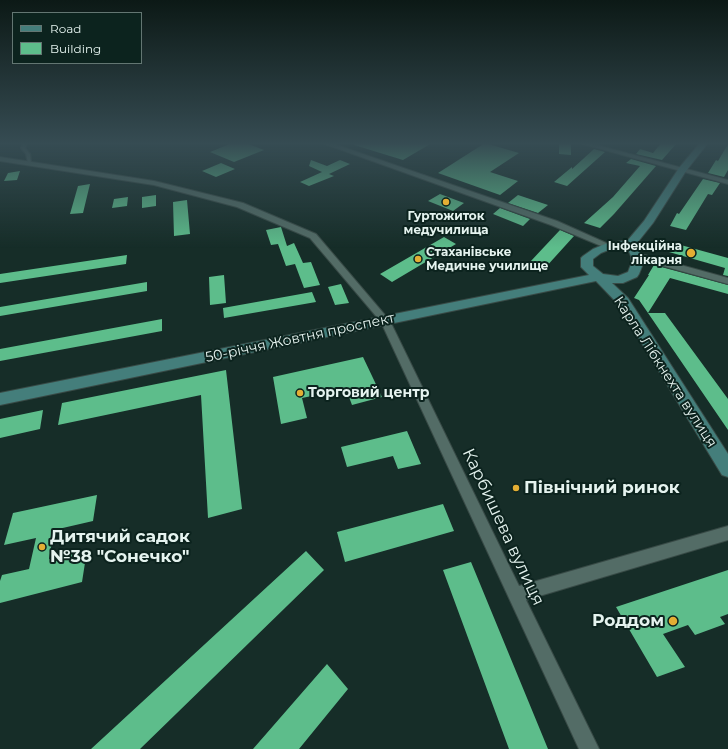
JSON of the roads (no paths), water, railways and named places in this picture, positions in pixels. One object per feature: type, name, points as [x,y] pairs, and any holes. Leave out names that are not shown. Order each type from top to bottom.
[{"type":"street","name":"Карбишева вулиця","points":[[123,178],[154,183],[240,206],[313,236],[385,321],[589,749]]},
{"type":"street","points":[[425,178],[554,223],[609,246]]},
{"type":"street","points":[[677,178],[648,223],[631,243],[636,256],[728,281]]},
{"type":"street","points":[[712,178],[728,182]]},
{"type":"street","name":"Карла Лібкнехта вулиця","points":[[631,243],[609,246],[586,258],[587,267],[623,301],[728,469]]},
{"type":"street","name":"Карла Лібкнехта вулиця","points":[[599,277],[619,280],[633,274],[637,264],[636,256]]},
{"type":"street","name":"50-річчя Жовтня проспект","points":[[0,399],[385,321],[542,287],[599,277]]},
{"type":"street","points":[[515,595],[728,533]]},
{"type":"place","name":"Гуртожиток медучилища","points":[[446,202]]},
{"type":"place","name":"Інфекційна лікарня","points":[[691,253]]},
{"type":"place","name":"Стаханівське Медичне училище","points":[[418,259]]},
{"type":"place","name":"Торговий центр","points":[[300,393]]},
{"type":"place","name":"Північний ринок","points":[[516,488]]},
{"type":"place","name":"Дитячий садок №38 \"Сонечко\"","points":[[42,547]]},
{"type":"place","name":"Роддом","points":[[673,621]]}]
